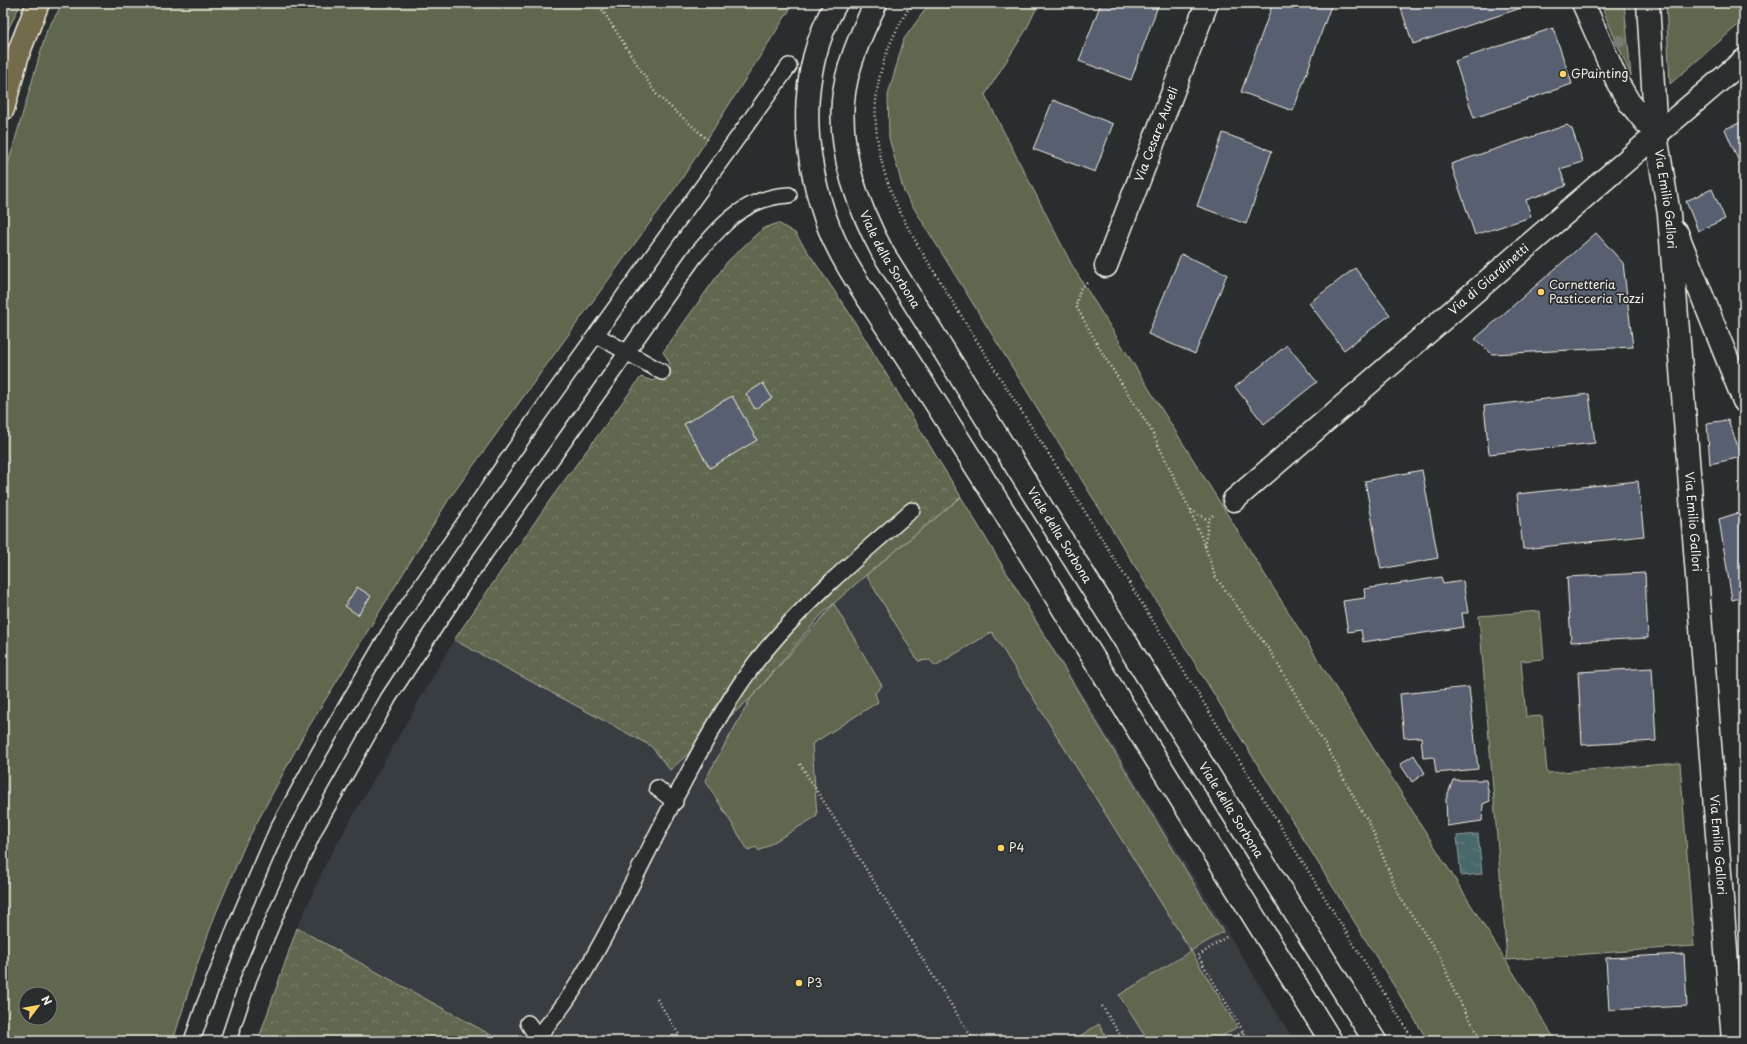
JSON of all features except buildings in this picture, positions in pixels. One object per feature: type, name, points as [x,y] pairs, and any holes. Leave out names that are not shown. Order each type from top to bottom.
[{"type":"highway","points":[[3,109],[18,54],[38,3]]},
{"type":"street","points":[[836,3],[824,25],[814,57],[808,88],[807,105],[811,165],[825,217],[831,232],[864,291],[977,468],[1332,1041]]},
{"type":"street","name":"Viale della Sorbona","points":[[876,3],[852,60],[846,83],[843,115],[846,151],[853,185],[871,231],[883,253],[1375,1041]]},
{"type":"street","name":"Via Cesare Aureli","points":[[1106,266],[1207,3]]},
{"type":"street","points":[[1583,3],[1629,102],[1656,135]]},
{"type":"street","name":"Via Emilio Gallori","points":[[1648,3],[1656,135],[1669,214],[1733,1041]]},
{"type":"street","name":"Via di Giardinetti","points":[[1234,500],[1744,60]]},
{"type":"street","points":[[1669,214],[1744,401]]},
{"type":"lane","points":[[192,1041],[221,962],[262,864],[296,793],[389,633],[530,428],[789,66]]},
{"type":"lane","points":[[228,1041],[249,978],[282,900],[316,827],[389,697],[470,574],[695,256],[722,226],[738,212],[753,203],[775,196],[789,195]]},
{"type":"lane","points":[[596,335],[662,372]]},
{"type":"lane","points":[[528,1023],[535,1039],[564,1006],[585,972],[675,802],[702,747],[763,653],[832,580],[912,510]]},
{"type":"lane","points":[[657,788],[675,802]]},
{"type":"path","points":[[598,3],[656,94],[707,139],[726,153]]},
{"type":"path","points":[[912,3],[898,25],[887,51],[878,80],[875,111],[878,145],[885,174],[896,205],[966,322],[1414,1041]]},
{"type":"path","points":[[1106,266],[1080,289],[1076,306],[1104,356],[1150,428],[1190,510],[1205,546],[1214,576],[1270,651],[1333,758],[1359,807],[1369,822],[1399,896],[1441,958],[1454,991],[1482,1041]]},
{"type":"path","points":[[1205,546],[1208,520],[1234,500]]},
{"type":"path","points":[[1190,510],[1208,520]]},
{"type":"path","points":[[800,764],[974,1041]]},
{"type":"path","points":[[1226,937],[1198,956],[1249,1041]]},
{"type":"path","points":[[657,999],[683,1041]]},
{"type":"path","points":[[1102,1006],[1124,1041]]},
{"type":"path","points":[[1228,1041],[1244,1031]]},
{"type":"shaded area","points":[[778,223],[795,233],[848,311],[1294,1041],[258,1041],[297,928],[327,861],[454,640],[550,500],[641,377],[653,381],[670,363],[663,352],[727,262],[762,229]]},
{"type":"green space","points":[[3,3],[21,3],[3,40]]},
{"type":"green space","points":[[63,3],[794,3],[681,180],[449,499],[303,736],[245,845],[216,913],[195,970],[173,1041],[3,1041],[3,181],[47,30]]},
{"type":"green space","points":[[930,3],[1039,3],[1026,30],[985,95],[1073,267],[1556,1041],[1428,1041],[904,192],[889,138],[888,95],[904,39]]},
{"type":"green space","points":[[1600,3],[1624,3],[1631,76]]},
{"type":"green space","points":[[1666,3],[1744,3],[1744,20],[1670,84]]},
{"type":"green space","points":[[778,223],[795,233],[848,311],[961,497],[866,575],[822,614],[751,698],[670,770],[651,746],[454,640],[550,500],[641,377],[653,381],[670,363],[663,352],[727,262],[762,229]]},
{"type":"green space","points":[[961,497],[1223,932],[1191,951],[992,632],[935,666],[930,660],[918,661],[866,575]]},
{"type":"green space","points":[[834,604],[882,686],[875,693],[878,702],[812,744],[817,816],[759,851],[756,847],[748,850],[705,780],[751,698]]},
{"type":"green space","points":[[1540,611],[1544,659],[1521,661],[1526,717],[1542,716],[1547,773],[1680,763],[1694,946],[1507,960],[1479,616]]},
{"type":"green space","points":[[297,928],[502,1041],[258,1041]]},
{"type":"green space","points":[[1191,951],[1237,1027],[1215,1041],[1148,1041],[1119,995]]},
{"type":"green space","points":[[1099,1024],[1109,1041],[1072,1041]]},
{"type":"water","points":[[1478,834],[1482,874],[1461,876],[1457,836]]},
{"type":"place","name":"GPainting","points":[[1563,74]]},
{"type":"place","name":"Cornetteria Pasticceria Tozzi","points":[[1541,292]]},
{"type":"place","name":"P4","points":[[1001,848]]},
{"type":"place","name":"P3","points":[[799,983]]}]
